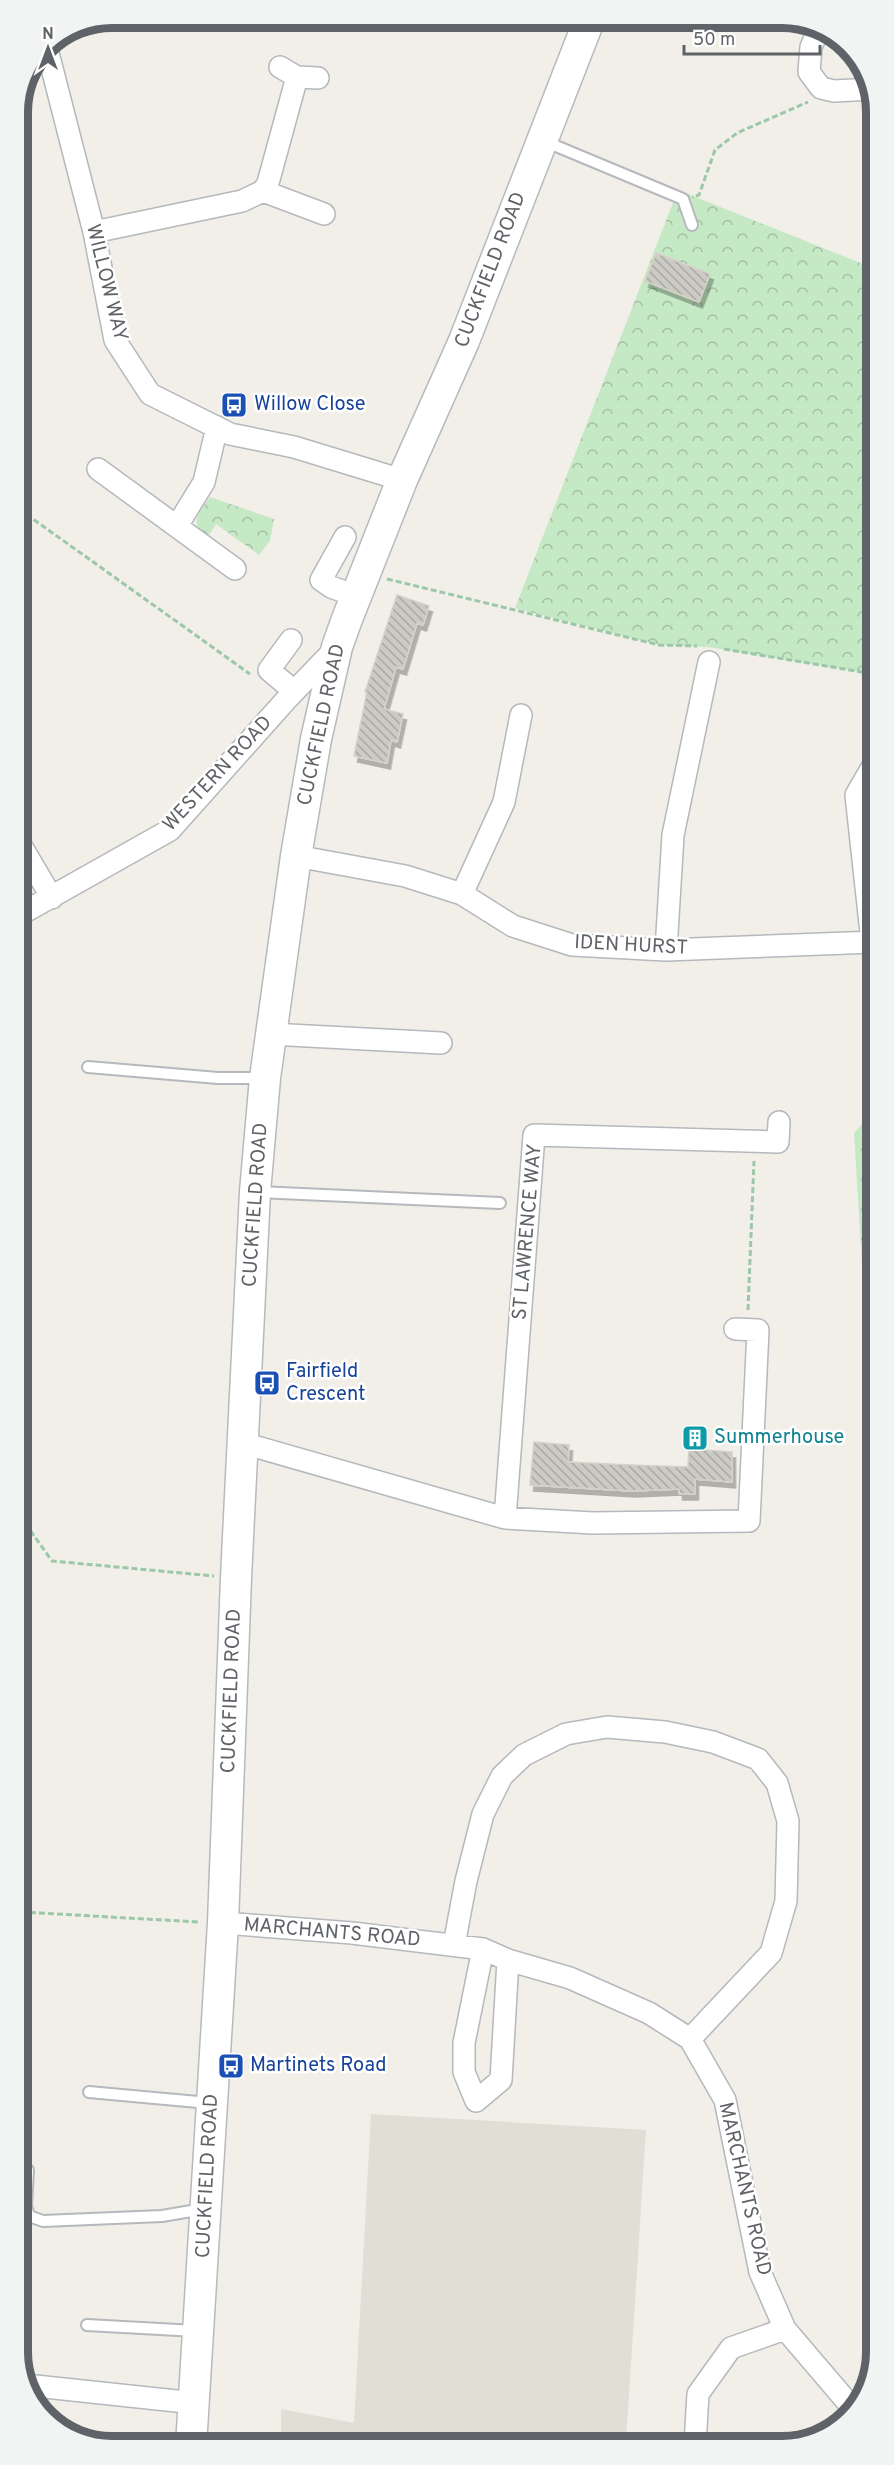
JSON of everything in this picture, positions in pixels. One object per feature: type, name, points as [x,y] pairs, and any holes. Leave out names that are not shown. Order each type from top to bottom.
[{"type":"street","name":"CUCKFIELD ROAD","points":[[192,2436],[223,1923],[236,1578],[255,1192],[270,1034],[296,856],[316,739],[337,646],[402,480],[464,341],[586,29]]},
{"type":"street","points":[[816,36],[811,46],[809,72],[821,88],[834,91],[862,90]]},
{"type":"street","name":"WILLOW WAY","points":[[49,57],[94,232],[115,340],[150,394],[230,434],[294,447],[402,480]]},
{"type":"street","points":[[94,232],[242,201],[263,191],[268,183],[288,72],[318,78]]},
{"type":"street","points":[[263,191],[324,214]]},
{"type":"street","points":[[177,526],[204,482],[217,427]]},
{"type":"street","points":[[98,469],[235,569]]},
{"type":"street","points":[[345,537],[321,580],[331,587],[361,585]]},
{"type":"street","points":[[291,640],[269,670],[294,691]]},
{"type":"street","name":"WESTERN ROAD","points":[[29,910],[170,830],[337,646]]},
{"type":"street","points":[[666,950],[673,835],[709,652]]},
{"type":"street","points":[[462,894],[504,802],[521,715]]},
{"type":"street","points":[[866,778],[856,795],[866,881]]},
{"type":"street","name":"IDEN HURST","points":[[296,856],[405,876],[462,894],[513,926],[572,945],[666,950],[866,942]]},
{"type":"street","points":[[29,859],[52,898]]},
{"type":"street","points":[[270,1034],[441,1043]]},
{"type":"street","name":"ST LAWRENCE WAY","points":[[505,1518],[534,1135],[778,1142],[779,1122]]},
{"type":"street","points":[[243,1443],[505,1518],[593,1523],[749,1521],[758,1330],[741,1329]]},
{"type":"street","points":[[454,1945],[466,1881],[483,1814],[502,1776],[524,1755],[566,1734],[607,1728],[665,1732],[713,1742],[758,1759],[777,1783],[788,1821],[786,1901],[771,1953],[690,2039]]},
{"type":"street","name":"MARCHANTS ROAD","points":[[223,1923],[352,1932],[483,1949],[508,1960],[570,1978],[649,2013],[690,2039],[725,2100],[760,2272],[785,2329],[852,2398]]},
{"type":"street","points":[[483,1949],[464,2043],[464,2072],[476,2101],[501,2080],[508,1960]]},
{"type":"street","points":[[695,2436],[698,2394],[731,2348],[785,2329]]},
{"type":"street","points":[[36,2386],[195,2403]]},
{"type":"lane","points":[[541,139],[683,199],[692,225]]},
{"type":"lane","points":[[88,1067],[218,1078],[265,1077]]},
{"type":"lane","points":[[255,1192],[500,1203]]},
{"type":"lane","points":[[89,2092],[212,2103]]},
{"type":"lane","points":[[29,2216],[43,2222],[162,2216],[206,2209]]},
{"type":"lane","points":[[87,2325],[199,2332]]},
{"type":"path","points":[[683,199],[699,195],[715,150],[737,133],[834,91]]},
{"type":"path","points":[[29,516],[257,679]]},
{"type":"path","points":[[361,585],[659,645],[866,673]]},
{"type":"path","points":[[741,1329],[755,1141]]},
{"type":"path","points":[[29,1529],[52,1561],[236,1578]]},
{"type":"path","points":[[29,1912],[223,1923]]},
{"type":"shaded area","points":[[371,2114],[646,2130],[626,2436],[281,2436],[281,2409],[354,2423]]},
{"type":"green space","points":[[678,190],[866,265],[866,673],[708,647],[659,645],[515,608]]},
{"type":"green space","points":[[210,497],[274,519],[270,541],[259,555],[216,524],[208,537],[198,528],[197,518]]},
{"type":"green space","points":[[866,1120],[866,1327],[854,1133]]},
{"type":"building","points":[[656,253],[710,274],[699,302],[645,281]]},
{"type":"building","points":[[397,595],[429,606],[423,625],[417,623],[403,669],[396,667],[384,709],[403,714],[397,742],[391,740],[387,763],[354,756],[367,692],[365,692]]},
{"type":"building","points":[[534,1442],[569,1445],[568,1462],[688,1467],[689,1449],[732,1452],[732,1482],[695,1479],[695,1494],[679,1494],[679,1489],[632,1491],[530,1485]]},
{"type":"place","name":"Willow Close","points":[[234,405]]},
{"type":"place","name":"Fairfield Crescent","points":[[267,1383]]},
{"type":"place","name":"Summerhouse","points":[[695,1438]]},
{"type":"place","name":"Martinets Road","points":[[231,2066]]}]
